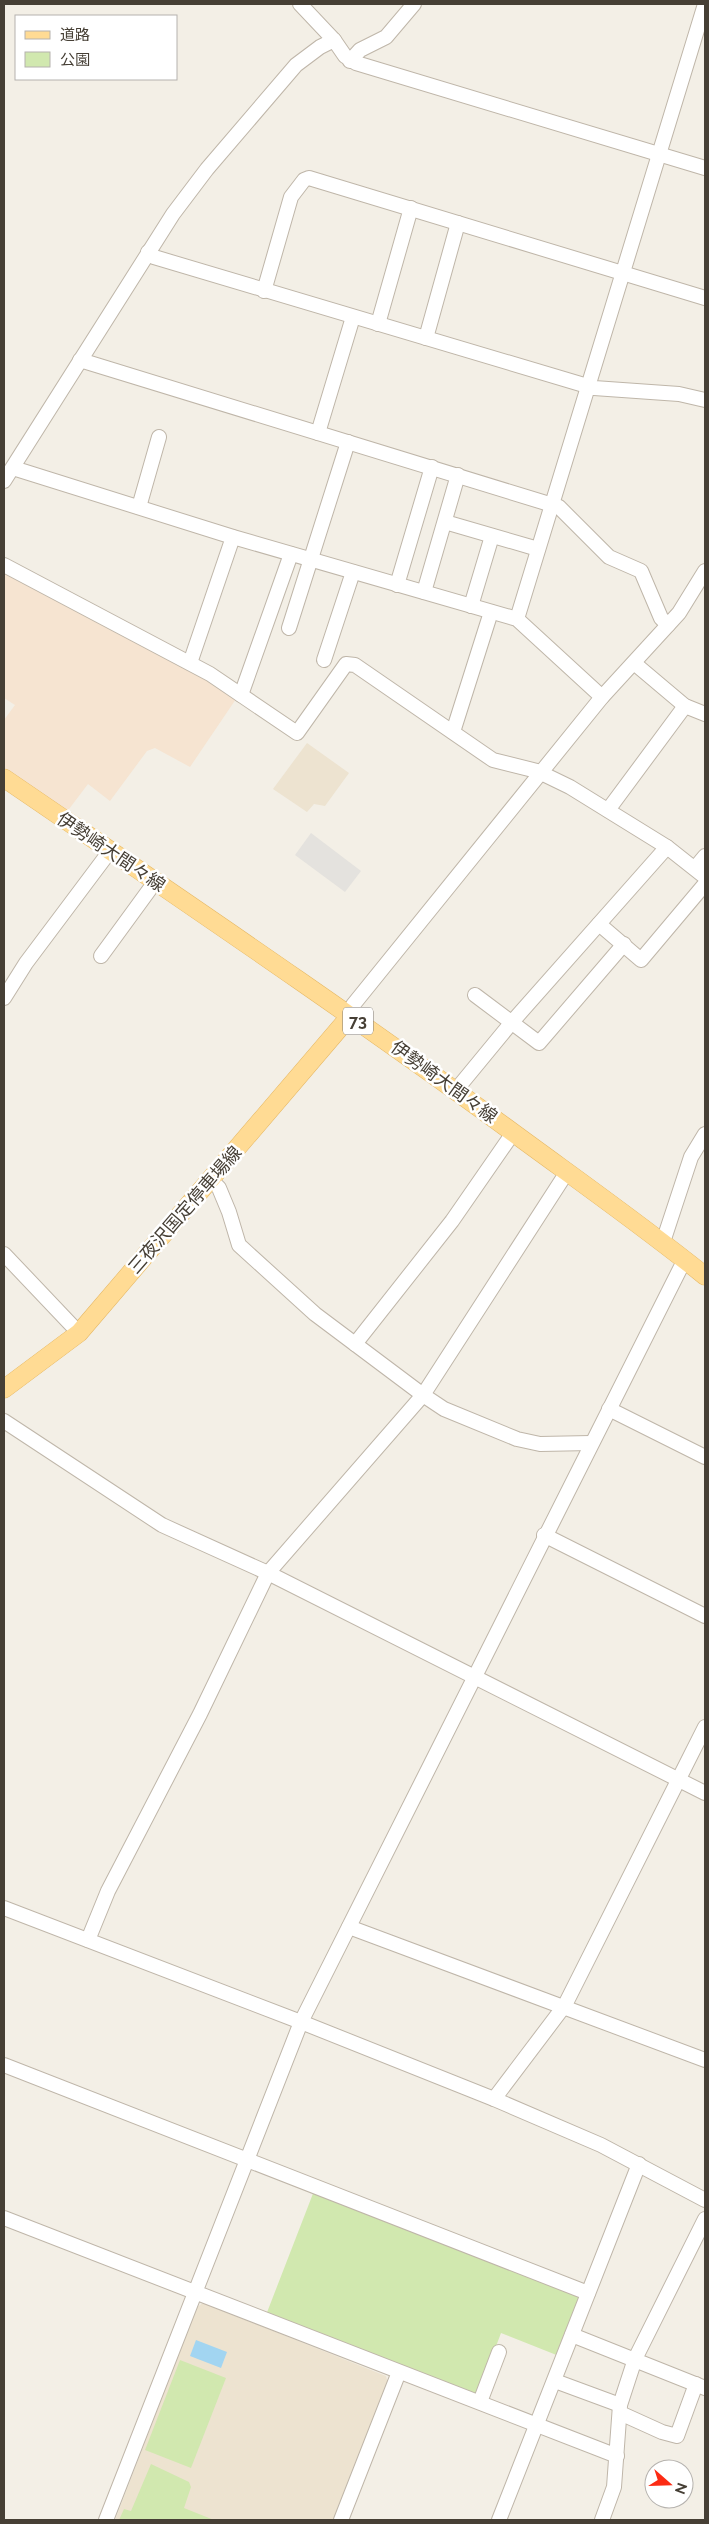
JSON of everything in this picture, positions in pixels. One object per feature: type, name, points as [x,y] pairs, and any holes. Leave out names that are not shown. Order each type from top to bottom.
[{"type":"main road","name":"伊勢崎大間々線","points":[[4,778],[456,1090],[663,1242],[705,1276]]},
{"type":"main road","name":"三夜沢国定停車場線","points":[[4,1389],[79,1332],[350,1016]]},
{"type":"street","points":[[300,4],[334,40],[350,61],[705,168]]},
{"type":"street","points":[[350,61],[360,50],[386,37],[414,4]]},
{"type":"street","points":[[517,619],[705,4]]},
{"type":"street","points":[[4,481],[168,220],[207,169],[296,65],[320,47],[334,40]]},
{"type":"street","points":[[264,291],[291,197],[307,178],[705,298]]},
{"type":"street","points":[[378,324],[411,208]]},
{"type":"street","points":[[426,338],[458,223]]},
{"type":"street","points":[[148,252],[154,257],[264,291],[598,389],[679,394],[705,400]]},
{"type":"street","points":[[318,433],[353,317]]},
{"type":"street","points":[[80,360],[559,506],[609,557],[641,571],[661,618],[668,625]]},
{"type":"street","points":[[139,507],[160,437]]},
{"type":"street","points":[[289,628],[348,442]]},
{"type":"street","points":[[397,585],[432,467]]},
{"type":"street","points":[[13,468],[233,537],[517,619],[602,697]]},
{"type":"street","points":[[424,592],[458,475]]},
{"type":"street","points":[[445,522],[538,549]]},
{"type":"street","points":[[471,606],[492,536]]},
{"type":"street","points":[[190,663],[233,537]]},
{"type":"street","points":[[241,695],[291,554]]},
{"type":"street","points":[[4,565],[190,663],[297,733],[348,663],[493,760],[542,773],[608,810],[667,847],[700,873],[705,856]]},
{"type":"street","points":[[324,660],[353,572]]},
{"type":"street","points":[[350,1016],[353,1004],[602,697],[668,625],[690,597],[705,572]]},
{"type":"street","points":[[453,732],[491,612]]},
{"type":"street","points":[[634,663],[685,706],[705,714]]},
{"type":"street","points":[[608,810],[685,706]]},
{"type":"street","points":[[456,1090],[512,1022],[667,847]]},
{"type":"street","points":[[4,998],[26,962],[110,851]]},
{"type":"street","points":[[101,956],[155,882]]},
{"type":"street","points":[[599,924],[641,960],[705,884]]},
{"type":"street","points":[[475,995],[539,1043],[624,944]]},
{"type":"street","points":[[355,1344],[452,1221],[513,1133]]},
{"type":"street","points":[[663,1242],[691,1157],[705,1134]]},
{"type":"street","points":[[88,1940],[108,1891],[200,1714],[268,1573],[423,1395],[567,1172]]},
{"type":"street","points":[[211,1180],[222,1196],[239,1245],[315,1314],[423,1395],[444,1409],[517,1439],[540,1444],[591,1443]]},
{"type":"street","points":[[4,1254],[79,1332]]},
{"type":"street","points":[[106,2520],[301,2022],[544,1535],[685,1259]]},
{"type":"street","points":[[609,1409],[705,1457]]},
{"type":"street","points":[[4,1421],[162,1525],[268,1573],[705,1793]]},
{"type":"street","points":[[544,1535],[705,1616]]},
{"type":"street","points":[[494,2099],[565,2005],[705,1727]]},
{"type":"street","points":[[4,1908],[301,2022],[494,2099],[639,2164],[705,2200]]},
{"type":"street","points":[[349,1927],[565,2005],[705,2060]]},
{"type":"street","points":[[4,2065],[588,2293]]},
{"type":"street","points":[[499,2520],[639,2164]]},
{"type":"street","points":[[4,2218],[617,2456]]},
{"type":"street","points":[[602,2520],[614,2487],[620,2409],[634,2359],[705,2219]]},
{"type":"street","points":[[554,2381],[620,2409],[662,2432],[677,2436],[701,2386],[572,2335]]},
{"type":"street","points":[[480,2402],[499,2352]]},
{"type":"street","points":[[341,2520],[399,2372]]},
{"type":"shaded area","points":[[4,570],[187,666],[236,699],[190,767],[155,748],[147,751],[110,801],[88,784],[66,813],[4,767],[4,720],[15,705],[4,698]]},
{"type":"shaded area","points":[[307,743],[349,773],[325,806],[314,804],[307,812],[273,789]]},
{"type":"shaded area","points":[[311,833],[361,871],[345,892],[295,855]]},
{"type":"shaded area","points":[[203,2303],[386,2376],[388,2383],[334,2520],[115,2520],[197,2307]]},
{"type":"green space","points":[[314,2191],[578,2294],[580,2303],[559,2356],[501,2333],[478,2394],[475,2395],[266,2315]]},
{"type":"green space","points":[[180,2360],[226,2378],[191,2468],[145,2450]]},
{"type":"green space","points":[[151,2464],[189,2482],[191,2487],[184,2508],[214,2520],[119,2520],[124,2509],[131,2511]]},
{"type":"water","points":[[196,2340],[227,2352],[221,2368],[190,2356]]}]
